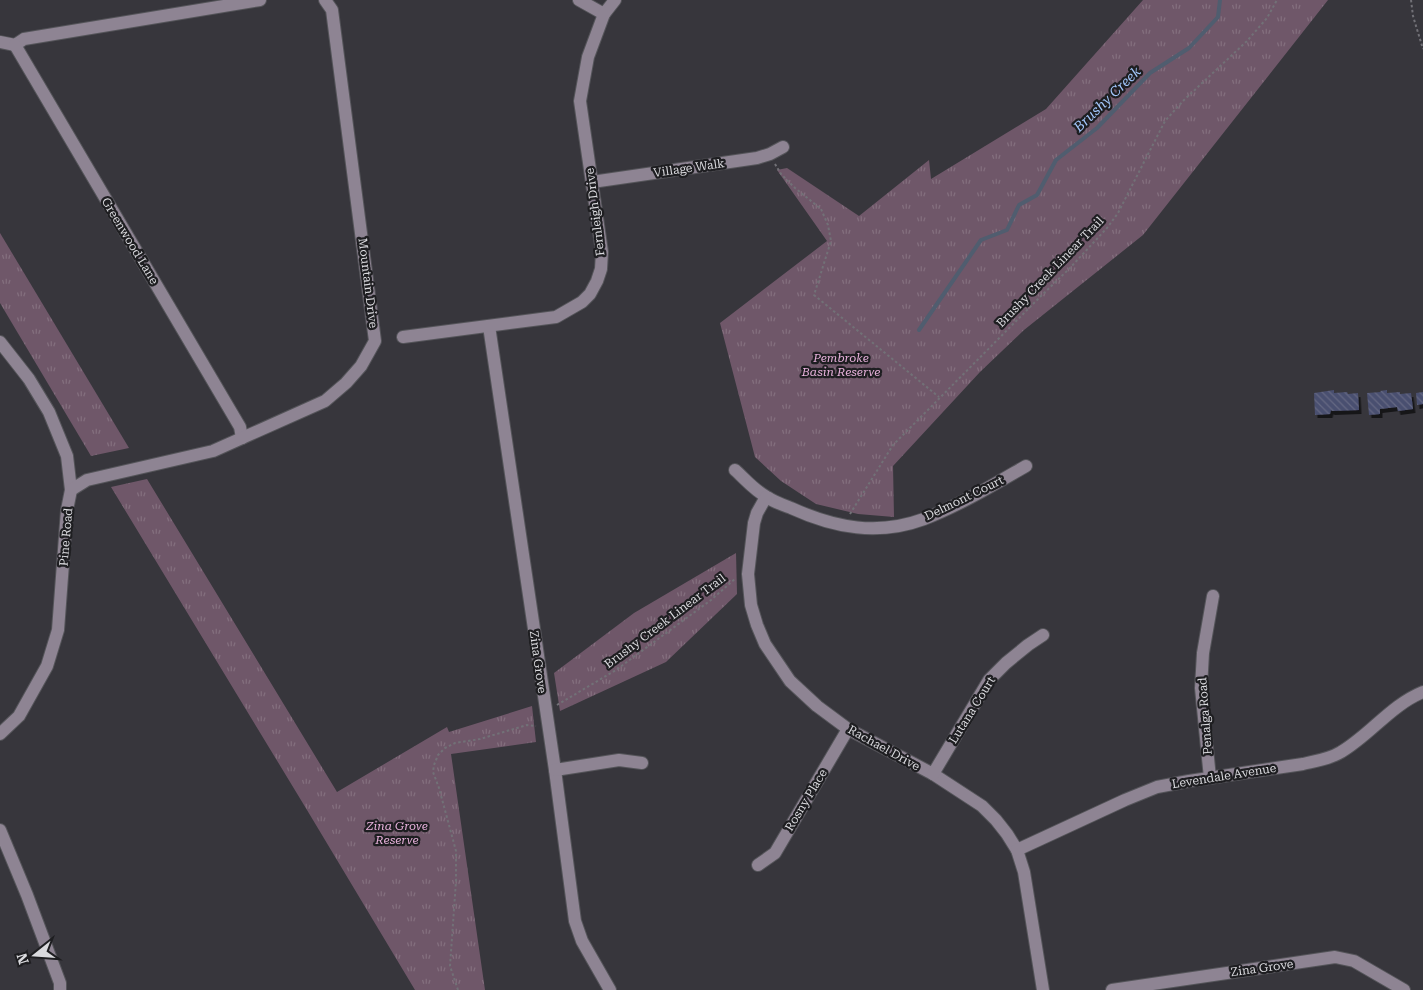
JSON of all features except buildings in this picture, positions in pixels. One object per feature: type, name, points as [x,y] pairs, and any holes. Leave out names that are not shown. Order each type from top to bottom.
[{"type":"street","points":[[0,42],[15,44],[24,39],[260,0]]},
{"type":"street","name":"Mountain Drive","points":[[71,490],[87,480],[213,450],[325,402],[361,366],[375,341],[332,10],[325,0]]},
{"type":"street","points":[[579,0],[604,14]]},
{"type":"street","name":"Fernleigh Drive","points":[[403,337],[556,317],[582,302],[590,294],[599,275],[602,252],[580,101],[588,57],[604,14],[615,0]]},
{"type":"street","name":"Greenwood Lane","points":[[15,44],[240,426],[242,438]]},
{"type":"street","name":"Village Walk","points":[[592,182],[757,158],[783,147]]},
{"type":"street","name":"Zina Grove","points":[[489,326],[576,921],[582,941],[610,990]]},
{"type":"street","name":"Pine Road","points":[[0,342],[28,379],[49,412],[67,456],[71,490],[67,510],[58,630],[47,666],[19,716],[0,734]]},
{"type":"street","name":"Delmont Court","points":[[735,470],[766,497],[812,518],[841,526],[871,528],[894,526],[923,519],[966,500],[1026,466]]},
{"type":"street","name":"Rachael Drive","points":[[766,497],[754,523],[748,574],[751,605],[765,644],[790,681],[817,706],[848,729],[933,774],[982,806],[996,820],[1016,850],[1024,872],[1043,990]]},
{"type":"street","name":"Penalga Road","points":[[1210,778],[1201,688],[1203,653],[1213,596]]},
{"type":"street","name":"Lutana Court","points":[[933,774],[989,680],[1006,663],[1043,635]]},
{"type":"street","name":"Levendale Avenue","points":[[1016,850],[1158,787],[1322,760],[1340,752],[1402,703],[1423,692]]},
{"type":"street","name":"Rosny Place","points":[[758,865],[774,853],[848,729]]},
{"type":"street","points":[[554,770],[619,760],[642,763]]},
{"type":"street","points":[[0,830],[60,983],[60,990]]},
{"type":"street","name":"Zina Grove","points":[[1112,990],[1335,957],[1354,961],[1404,990]]},
{"type":"path","name":"Brushy Creek Linear Trail","points":[[841,526],[893,445],[1069,269],[1107,228],[1118,214],[1165,121],[1184,100],[1248,41],[1267,18],[1277,0]]},
{"type":"path","points":[[1411,0],[1413,16],[1423,49]]},
{"type":"path","points":[[781,174],[821,210],[828,225],[831,241],[814,295],[939,397]]},
{"type":"path","name":"Brushy Creek Linear Trail","points":[[547,724],[553,708],[558,704],[616,670],[711,600],[736,577],[748,574]]},
{"type":"path","points":[[458,990],[450,966],[456,881],[456,851],[433,772],[434,764],[438,755],[445,748],[455,743],[480,739],[527,724],[534,726],[547,724]]},
{"type":"green space","name":"Pembroke Basin Reserve","points":[[1143,0],[1328,0],[1143,235],[1024,330],[980,372],[893,466],[894,517],[858,514],[816,504],[781,481],[755,457],[720,323],[827,241],[777,170],[787,168],[859,216],[929,160],[931,179],[1046,109]]},
{"type":"green space","points":[[0,233],[129,448],[91,456],[0,303]]},
{"type":"green space","name":"Zina Grove Reserve","points":[[147,479],[337,792],[447,727],[449,732],[532,706],[536,742],[451,754],[485,990],[415,990],[111,487]]},
{"type":"green space","points":[[736,553],[737,594],[666,662],[560,711],[554,673],[634,613]]},
{"type":"waterway","name":"Brushy Creek","points":[[919,330],[981,240],[1007,230],[1019,205],[1037,195],[1056,160],[1097,128],[1150,73],[1189,48],[1218,17],[1220,0]]}]
